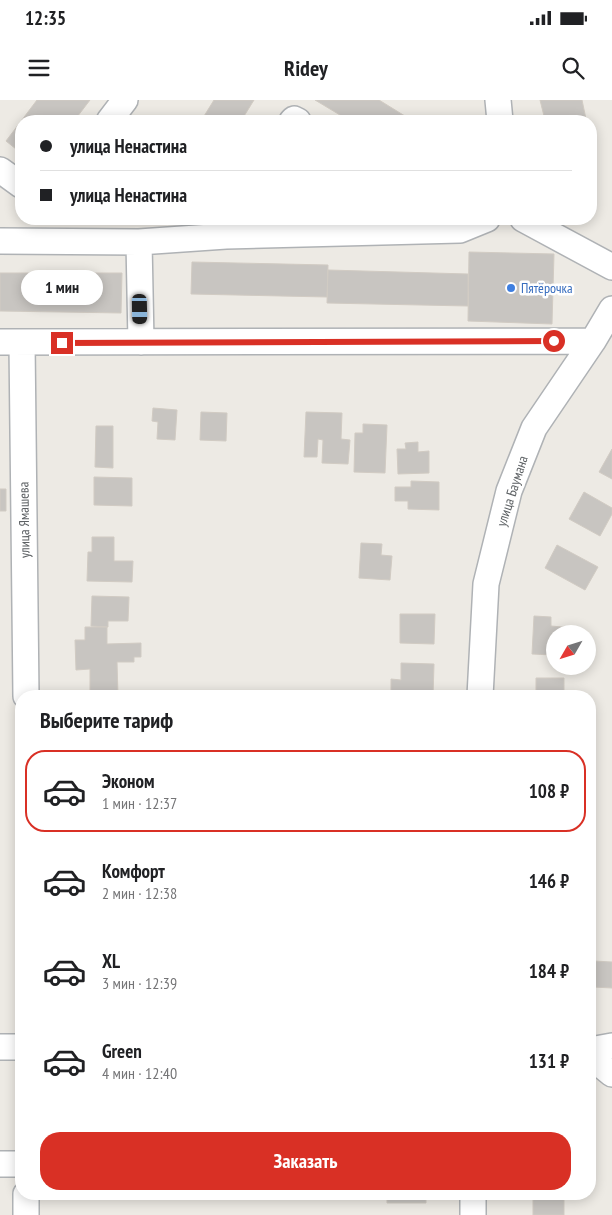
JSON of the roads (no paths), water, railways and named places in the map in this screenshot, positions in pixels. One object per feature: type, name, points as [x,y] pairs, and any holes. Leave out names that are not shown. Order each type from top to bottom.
[{"type":"street","points":[[114,115],[125,100]]},
{"type":"street","points":[[498,100],[499,115]]},
{"type":"street","points":[[0,170],[15,181]]},
{"type":"street","points":[[0,241],[139,242],[231,227],[451,225]]},
{"type":"street","points":[[534,225],[612,268]]},
{"type":"street","points":[[139,242],[141,342]]},
{"type":"street","name":"улица Баумана","points":[[480,690],[486,584],[510,491],[534,428],[593,341],[612,308]]},
{"type":"street","points":[[11,343],[593,341]]},
{"type":"street","name":"улица Ямашева","points":[[11,343],[26,690]]},
{"type":"street","points":[[596,1049],[612,1046]]},
{"type":"street","points":[[0,1047],[15,1047]]},
{"type":"street","points":[[596,1061],[612,1074]]},
{"type":"street","points":[[0,1164],[15,1164]]},
{"type":"street","points":[[26,1200],[26,1215]]},
{"type":"street","points":[[473,1215],[474,1200]]},
{"type":"place","name":"Пятёрочка","points":[[511,288]]}]
